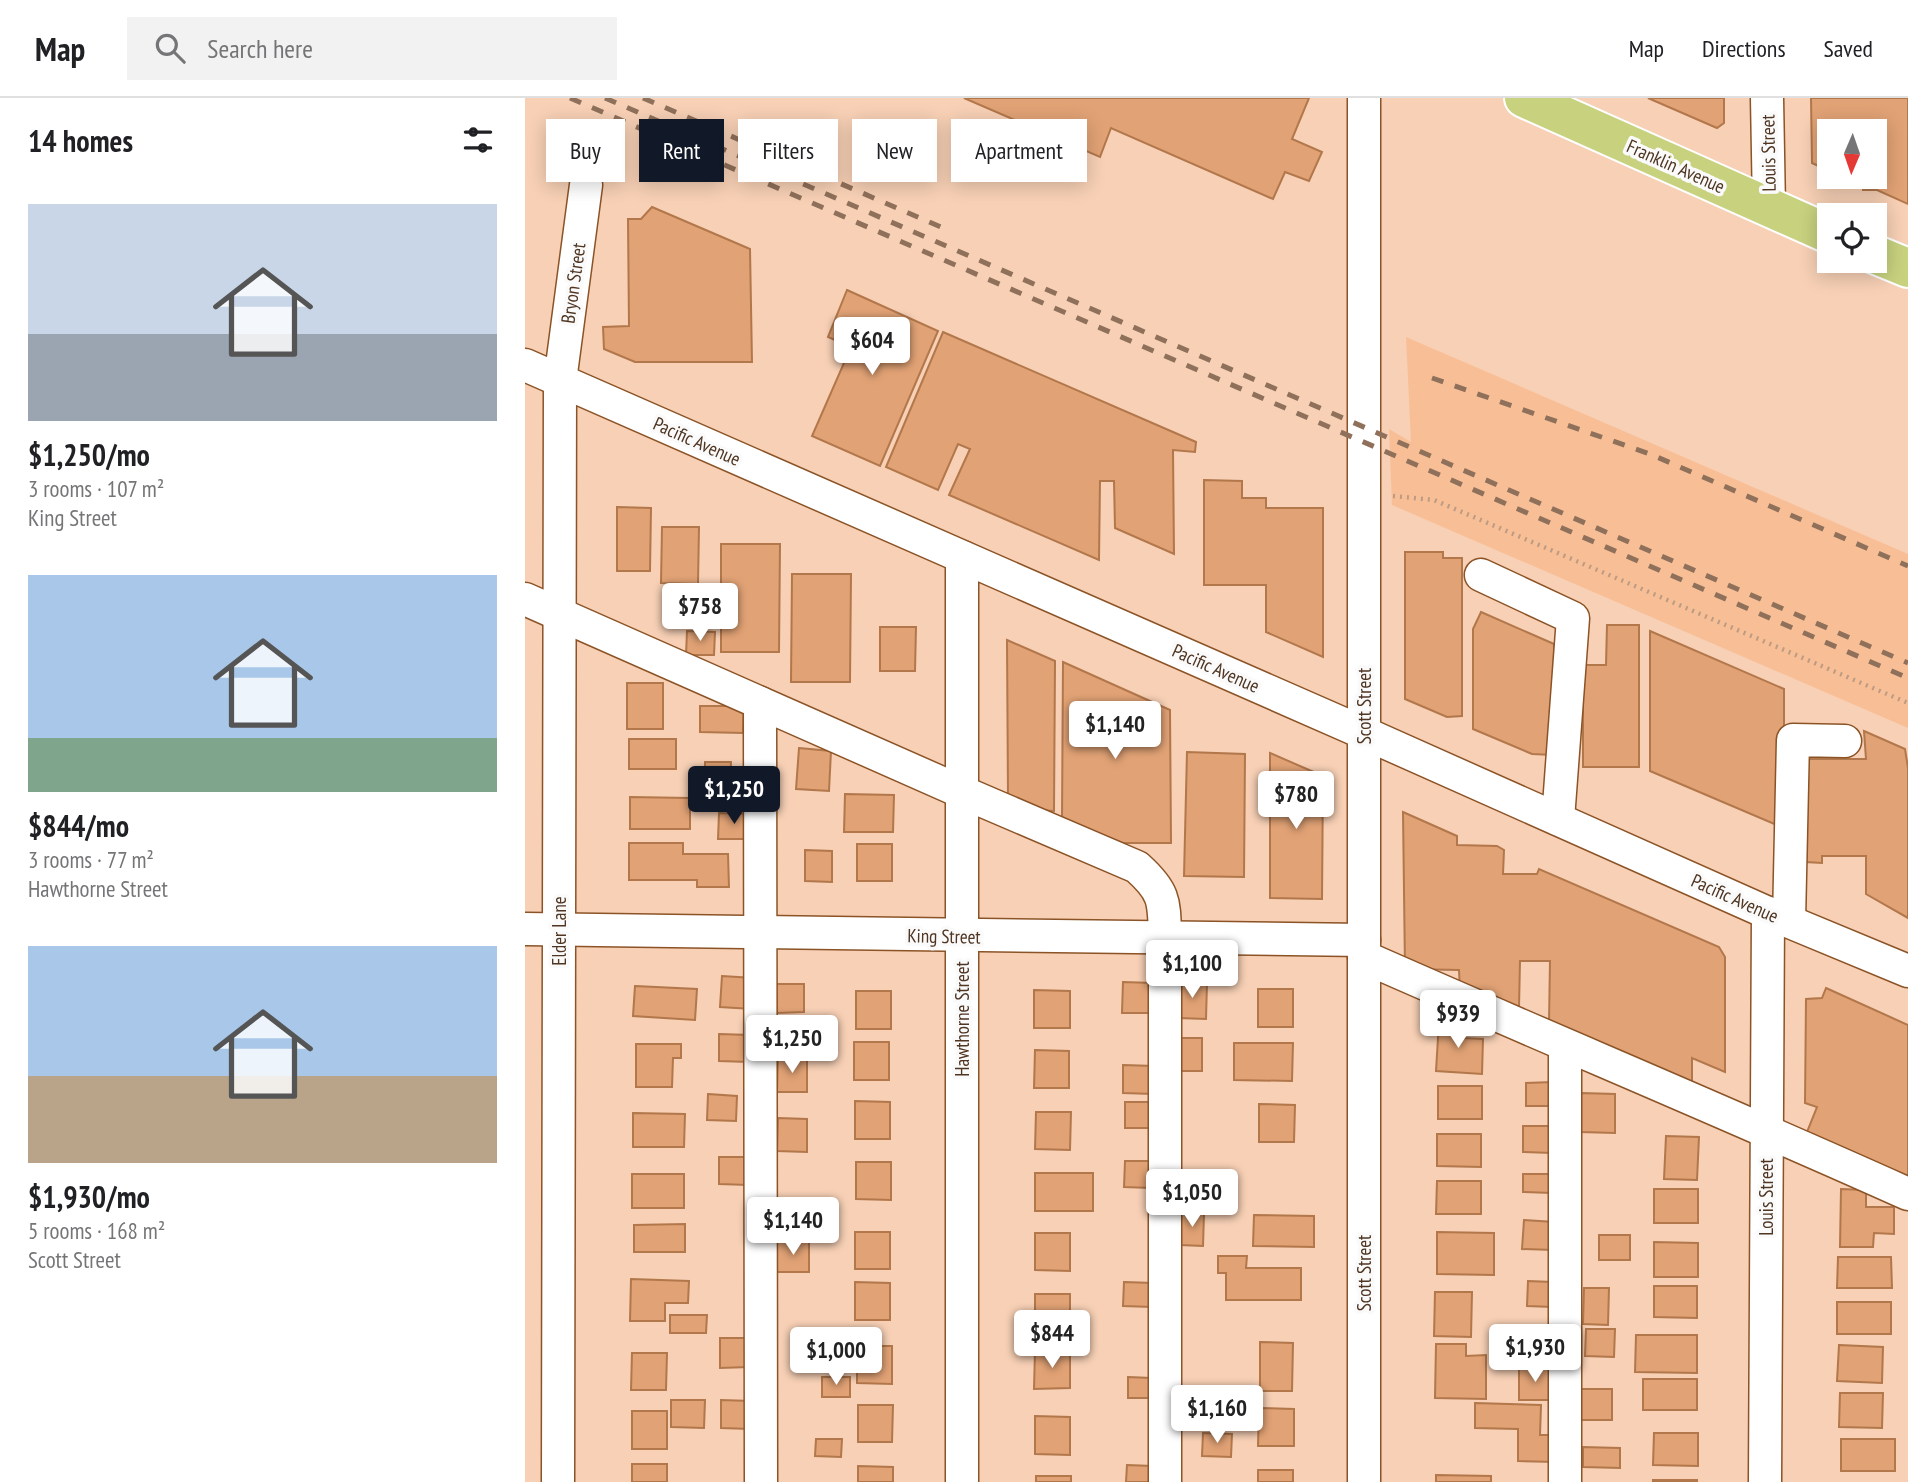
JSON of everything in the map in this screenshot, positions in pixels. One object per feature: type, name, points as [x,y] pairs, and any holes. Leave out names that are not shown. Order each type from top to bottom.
[{"type":"main road","name":"Franklin Avenue","points":[[1524,98],[1817,229]]},
{"type":"main road","points":[[1887,259],[1908,268]]},
{"type":"street","name":"Scott Street","points":[[1364,98],[1364,1482]]},
{"type":"street","name":"Louis Street","points":[[1767,98],[1769,208]]},
{"type":"street","name":"Bryon Street","points":[[560,381],[586,185]]},
{"type":"street","name":"Pacific Avenue","points":[[525,365],[1779,917],[1908,971]]},
{"type":"street","name":"Elder Lane","points":[[558,1482],[560,381]]},
{"type":"street","name":"Hawthorne Street","points":[[962,1482],[963,556]]},
{"type":"street","points":[[1481,575],[1573,618],[1558,819]]},
{"type":"street","points":[[525,599],[1137,867],[1153,881],[1164,904],[1165,939],[1165,1482]]},
{"type":"street","points":[[759,703],[761,1482]]},
{"type":"street","name":"Louis Street","points":[[1765,1482],[1766,1130],[1793,740],[1845,741]]},
{"type":"street","name":"King Street","points":[[525,929],[1165,939],[1364,949]]},
{"type":"street","points":[[1364,949],[1565,1046],[1766,1130],[1908,1194]]},
{"type":"street","points":[[1565,1046],[1565,1482]]},
{"type":"path","points":[[1364,494],[1434,500],[1908,703]]},
{"type":"shaded area","points":[[1406,337],[1908,554],[1908,728],[1392,505],[1389,429],[1411,442]]},
{"type":"building","points":[[964,98],[1309,98],[1292,139],[1322,152],[1309,181],[1285,172],[1273,199],[1111,128],[1100,157],[1087,151],[1087,119],[1012,119]]},
{"type":"building","points":[[1648,98],[1724,98],[1724,123],[1717,128]]},
{"type":"building","points":[[1811,98],[1908,98],[1908,204],[1877,190],[1863,190],[1887,189],[1887,119],[1817,119],[1817,165],[1812,163]]},
{"type":"building","points":[[652,207],[750,249],[752,362],[635,362],[604,349],[603,327],[629,326],[628,219],[641,219]]},
{"type":"building","points":[[847,290],[938,331],[880,466],[812,436],[851,347],[828,337]]},
{"type":"building","points":[[943,332],[1196,442],[1195,452],[1173,450],[1174,554],[1115,528],[1114,481],[1100,481],[1099,560],[949,495],[970,449],[958,444],[938,490],[886,467]]},
{"type":"building","points":[[1204,480],[1242,481],[1242,498],[1266,498],[1266,508],[1323,508],[1323,657],[1266,632],[1266,585],[1204,585]]},
{"type":"building","points":[[617,507],[651,508],[650,571],[617,571]]},
{"type":"building","points":[[662,527],[699,527],[698,584],[661,583]]},
{"type":"building","points":[[721,544],[780,544],[779,652],[721,652]]},
{"type":"building","points":[[1405,552],[1443,552],[1443,558],[1462,558],[1462,716],[1447,717],[1405,699]]},
{"type":"building","points":[[792,574],[851,574],[850,682],[791,682]]},
{"type":"building","points":[[1481,612],[1554,644],[1553,755],[1532,754],[1473,729],[1473,629]]},
{"type":"building","points":[[1607,625],[1639,625],[1639,767],[1583,767],[1583,665],[1606,665]]},
{"type":"building","points":[[880,627],[916,627],[915,671],[880,671]]},
{"type":"building","points":[[687,631],[715,632],[714,655],[686,655]]},
{"type":"building","points":[[1650,631],[1784,689],[1784,828],[1650,771]]},
{"type":"building","points":[[1007,640],[1055,661],[1054,811],[1038,810],[1008,797]]},
{"type":"building","points":[[1063,662],[1170,710],[1171,843],[1123,843],[1062,819]]},
{"type":"building","points":[[627,683],[663,683],[663,729],[627,729]]},
{"type":"building","points":[[700,706],[744,706],[743,733],[700,732]]},
{"type":"building","points":[[1864,731],[1905,749],[1908,768],[1908,918],[1866,894],[1866,856],[1822,856],[1822,863],[1805,862],[1805,759],[1866,759]]},
{"type":"building","points":[[629,739],[676,739],[676,769],[629,769]]},
{"type":"building","points":[[799,748],[831,751],[829,791],[796,789]]},
{"type":"building","points":[[1187,752],[1245,754],[1244,877],[1184,876]]},
{"type":"building","points":[[1270,753],[1323,776],[1322,899],[1270,898]]},
{"type":"building","points":[[705,762],[731,762],[730,787],[705,786]]},
{"type":"building","points":[[845,794],[894,795],[893,832],[844,832]]},
{"type":"building","points":[[630,797],[690,798],[690,829],[630,829]]},
{"type":"building","points":[[1403,812],[1457,836],[1457,845],[1497,846],[1504,850],[1503,874],[1537,874],[1539,869],[1719,947],[1725,957],[1725,1072],[1692,1058],[1692,1083],[1549,1022],[1550,961],[1520,961],[1519,1008],[1460,992],[1459,970],[1405,969]]},
{"type":"building","points":[[719,813],[750,814],[749,839],[718,839]]},
{"type":"building","points":[[629,843],[683,843],[683,854],[728,854],[729,887],[697,887],[697,880],[629,880]]},
{"type":"building","points":[[857,844],[892,844],[892,881],[857,881]]},
{"type":"building","points":[[805,850],[832,851],[832,882],[805,881]]},
{"type":"building","points":[[722,976],[753,978],[752,1009],[720,1007]]},
{"type":"building","points":[[1123,982],[1153,983],[1152,1013],[1122,1013]]},
{"type":"building","points":[[1178,982],[1207,982],[1206,1019],[1178,1018]]},
{"type":"building","points":[[776,984],[804,984],[804,1012],[777,1013]]},
{"type":"building","points":[[635,986],[697,989],[695,1020],[633,1016]]},
{"type":"building","points":[[1826,988],[1908,1025],[1908,1182],[1805,1137],[1817,1107],[1805,1103],[1806,999],[1822,998]]},
{"type":"building","points":[[1258,989],[1293,989],[1293,1027],[1258,1027]]},
{"type":"building","points":[[1034,990],[1070,991],[1070,1028],[1034,1028]]},
{"type":"building","points":[[856,991],[891,991],[891,1029],[856,1029]]},
{"type":"building","points":[[1439,1021],[1464,1023],[1463,1038],[1483,1039],[1482,1074],[1436,1071]]},
{"type":"building","points":[[719,1034],[750,1035],[749,1062],[719,1061]]},
{"type":"building","points":[[1177,1038],[1202,1038],[1202,1071],[1177,1071]]},
{"type":"building","points":[[854,1042],[889,1042],[889,1080],[854,1080]]},
{"type":"building","points":[[1234,1043],[1293,1043],[1292,1081],[1234,1080]]},
{"type":"building","points":[[636,1044],[681,1044],[681,1058],[673,1058],[672,1087],[636,1087]]},
{"type":"building","points":[[1035,1050],[1069,1051],[1069,1088],[1034,1088]]},
{"type":"building","points":[[778,1057],[807,1057],[807,1092],[777,1092]]},
{"type":"building","points":[[1123,1065],[1154,1066],[1153,1094],[1123,1093]]},
{"type":"building","points":[[1552,1082],[1552,1106],[1526,1106],[1526,1083]]},
{"type":"building","points":[[1438,1086],[1482,1086],[1482,1119],[1438,1119]]},
{"type":"building","points":[[1581,1093],[1615,1094],[1615,1133],[1580,1132]]},
{"type":"building","points":[[708,1094],[737,1096],[736,1121],[707,1120]]},
{"type":"building","points":[[855,1101],[890,1102],[890,1139],[855,1139]]},
{"type":"building","points":[[1125,1102],[1151,1102],[1151,1128],[1125,1128]]},
{"type":"building","points":[[1259,1104],[1295,1105],[1294,1142],[1259,1142]]},
{"type":"building","points":[[1036,1112],[1071,1112],[1070,1150],[1035,1149]]},
{"type":"building","points":[[633,1113],[685,1114],[684,1147],[633,1147]]},
{"type":"building","points":[[778,1118],[807,1119],[807,1152],[777,1151]]},
{"type":"building","points":[[1523,1126],[1552,1126],[1551,1153],[1523,1152]]},
{"type":"building","points":[[1437,1134],[1481,1134],[1481,1167],[1437,1166]]},
{"type":"building","points":[[1666,1136],[1699,1137],[1697,1180],[1664,1179]]},
{"type":"building","points":[[719,1157],[748,1157],[748,1185],[719,1184]]},
{"type":"building","points":[[1125,1161],[1151,1161],[1151,1188],[1124,1187]]},
{"type":"building","points":[[856,1162],[891,1162],[891,1200],[856,1199]]},
{"type":"building","points":[[1035,1173],[1093,1173],[1093,1211],[1035,1211]]},
{"type":"building","points":[[632,1174],[684,1174],[684,1208],[632,1208]]},
{"type":"building","points":[[1523,1174],[1551,1174],[1551,1193],[1523,1192]]},
{"type":"building","points":[[1437,1181],[1481,1181],[1481,1214],[1436,1214]]},
{"type":"building","points":[[1654,1189],[1698,1189],[1698,1223],[1654,1223]]},
{"type":"building","points":[[1841,1189],[1866,1190],[1866,1207],[1894,1207],[1894,1234],[1874,1233],[1873,1247],[1840,1247]]},
{"type":"building","points":[[1181,1213],[1204,1213],[1203,1246],[1180,1245]]},
{"type":"building","points":[[1254,1215],[1314,1216],[1314,1247],[1253,1246]]},
{"type":"building","points":[[1524,1220],[1554,1222],[1553,1250],[1522,1249]]},
{"type":"building","points":[[685,1224],[685,1252],[634,1252],[634,1225]]},
{"type":"building","points":[[855,1232],[890,1232],[890,1269],[855,1269]]},
{"type":"building","points":[[1437,1232],[1494,1233],[1494,1275],[1437,1274]]},
{"type":"building","points":[[1035,1233],[1070,1233],[1070,1271],[1035,1270]]},
{"type":"building","points":[[1599,1235],[1630,1235],[1630,1260],[1599,1260]]},
{"type":"building","points":[[777,1242],[809,1242],[809,1272],[777,1272]]},
{"type":"building","points":[[1654,1242],[1698,1243],[1698,1277],[1654,1277]]},
{"type":"building","points":[[1218,1256],[1247,1256],[1246,1268],[1301,1268],[1301,1300],[1226,1300],[1226,1273],[1218,1273]]},
{"type":"building","points":[[1838,1257],[1891,1257],[1892,1288],[1837,1288]]},
{"type":"building","points":[[631,1279],[689,1281],[688,1303],[665,1303],[665,1321],[630,1321]]},
{"type":"building","points":[[1528,1281],[1552,1282],[1552,1307],[1527,1306]]},
{"type":"building","points":[[855,1282],[890,1283],[890,1320],[855,1320]]},
{"type":"building","points":[[1124,1282],[1153,1283],[1152,1307],[1123,1306]]},
{"type":"building","points":[[1654,1286],[1697,1286],[1697,1318],[1654,1317]]},
{"type":"building","points":[[1584,1288],[1609,1288],[1608,1325],[1583,1324]]},
{"type":"building","points":[[1435,1292],[1472,1292],[1471,1337],[1434,1336]]},
{"type":"building","points":[[1035,1294],[1070,1294],[1070,1332],[1035,1331]]},
{"type":"building","points":[[1837,1302],[1891,1302],[1891,1334],[1837,1334]]},
{"type":"building","points":[[670,1315],[707,1315],[706,1333],[670,1333]]},
{"type":"building","points":[[1586,1329],[1615,1329],[1614,1357],[1585,1356]]},
{"type":"building","points":[[1636,1335],[1697,1335],[1697,1373],[1635,1372]]},
{"type":"building","points":[[720,1338],[749,1338],[749,1367],[720,1368]]},
{"type":"building","points":[[1260,1342],[1293,1343],[1292,1391],[1260,1391]]},
{"type":"building","points":[[1436,1344],[1466,1344],[1466,1356],[1486,1355],[1486,1399],[1435,1398]]},
{"type":"building","points":[[1839,1345],[1883,1347],[1882,1383],[1837,1381]]},
{"type":"building","points":[[857,1346],[892,1346],[892,1384],[857,1383]]},
{"type":"building","points":[[1035,1351],[1070,1351],[1070,1388],[1034,1389]]},
{"type":"building","points":[[632,1353],[667,1353],[666,1390],[631,1390]]},
{"type":"building","points":[[1519,1367],[1551,1368],[1551,1400],[1519,1400]]},
{"type":"building","points":[[822,1377],[850,1377],[850,1397],[822,1397]]},
{"type":"building","points":[[1128,1377],[1151,1378],[1150,1398],[1128,1398]]},
{"type":"building","points":[[1643,1379],[1697,1379],[1697,1410],[1643,1410]]},
{"type":"building","points":[[1578,1389],[1612,1389],[1612,1420],[1578,1420]]},
{"type":"building","points":[[1840,1393],[1883,1393],[1882,1428],[1839,1427]]},
{"type":"building","points":[[671,1400],[705,1400],[704,1428],[671,1427]]},
{"type":"building","points":[[721,1400],[751,1401],[750,1429],[721,1428]]},
{"type":"building","points":[[1475,1403],[1541,1405],[1540,1435],[1555,1435],[1555,1462],[1518,1461],[1518,1429],[1475,1428]]},
{"type":"building","points":[[858,1405],[893,1405],[892,1442],[858,1442]]},
{"type":"building","points":[[1259,1408],[1294,1409],[1294,1446],[1258,1446]]},
{"type":"building","points":[[632,1411],[667,1411],[667,1449],[632,1449]]},
{"type":"building","points":[[1035,1416],[1070,1417],[1070,1455],[1035,1454]]},
{"type":"building","points":[[1203,1433],[1232,1434],[1231,1457],[1202,1456]]},
{"type":"building","points":[[1654,1433],[1698,1433],[1698,1466],[1653,1465]]},
{"type":"building","points":[[816,1439],[842,1439],[841,1457],[815,1456]]},
{"type":"building","points":[[1841,1439],[1895,1439],[1895,1471],[1841,1471]]},
{"type":"building","points":[[1583,1447],[1620,1448],[1620,1468],[1583,1467]]},
{"type":"building","points":[[632,1464],[667,1464],[667,1482],[632,1482]]},
{"type":"building","points":[[1127,1465],[1152,1466],[1151,1482],[1126,1482]]},
{"type":"building","points":[[858,1466],[893,1467],[893,1482],[858,1482]]},
{"type":"building","points":[[1258,1470],[1293,1470],[1293,1482],[1258,1482]]},
{"type":"building","points":[[1436,1475],[1491,1476],[1491,1482],[1436,1482]]},
{"type":"building","points":[[1036,1476],[1071,1476],[1071,1482],[1036,1482]]},
{"type":"building","points":[[1697,1480],[1697,1482],[1653,1482]]},
{"type":"railway","points":[[570,98],[1908,678]]},
{"type":"railway","points":[[605,98],[1908,663]]},
{"type":"railway","points":[[643,98],[950,231]]},
{"type":"railway","points":[[1432,378],[1650,454],[1908,566]]}]
